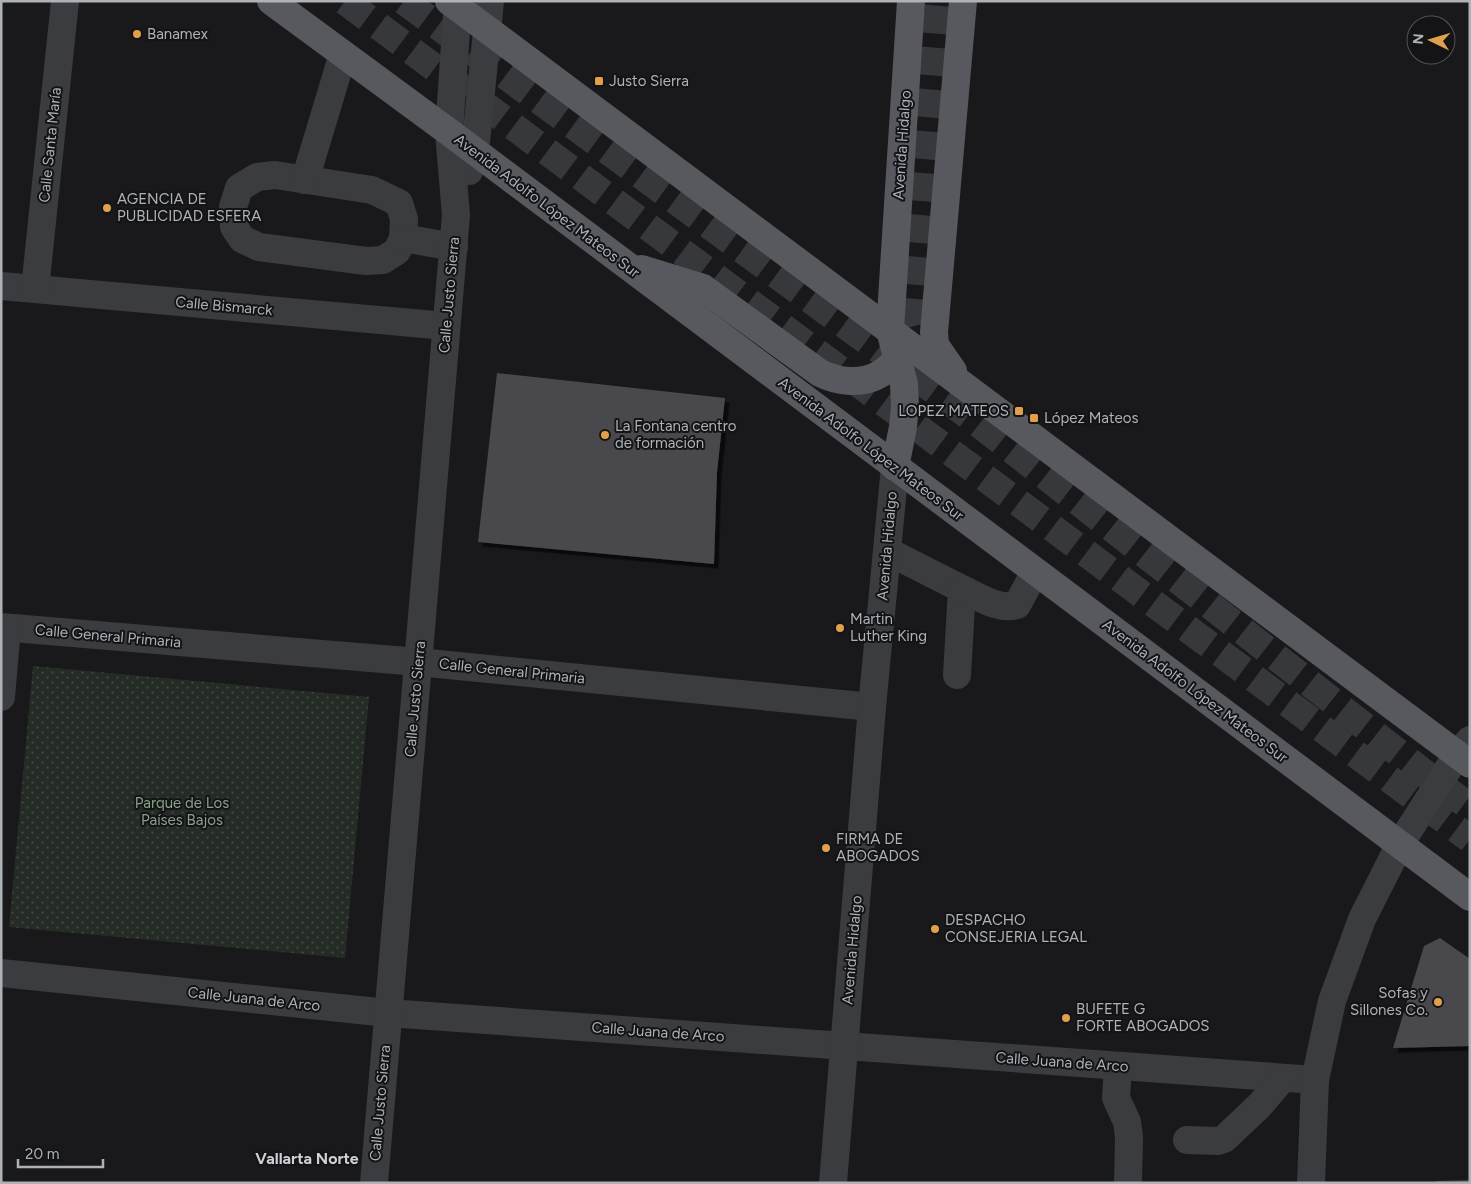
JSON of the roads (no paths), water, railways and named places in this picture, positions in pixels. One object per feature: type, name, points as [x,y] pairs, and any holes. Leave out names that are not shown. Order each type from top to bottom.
[{"type":"main road","name":"Avenida Adolfo López Mateos Sur","points":[[271,1],[449,132],[1470,897]]},
{"type":"main road","name":"Avenida Hidalgo","points":[[895,467],[905,406],[904,384],[890,330],[911,1]]},
{"type":"main road","points":[[962,384],[935,345],[934,332],[963,1]]},
{"type":"main road","points":[[455,4],[1057,457],[1466,753]]},
{"type":"main road","points":[[623,263],[703,288],[820,373],[830,378],[840,381],[858,381],[880,375],[898,359]]},
{"type":"street","name":"Calle Santa María","points":[[35,289],[65,1]]},
{"type":"street","name":"Calle Justo Sierra","points":[[456,215],[475,152],[490,1]]},
{"type":"street","name":"Calle Justo Sierra","points":[[374,1183],[454,247],[456,215],[449,132],[455,4]]},
{"type":"street","points":[[305,180],[343,54]]},
{"type":"street","points":[[275,175],[305,180],[372,190],[398,203],[404,219],[403,238],[397,251],[383,260],[366,261],[259,247],[242,239],[234,227],[233,207],[239,188],[257,177],[275,175]]},
{"type":"street","points":[[403,238],[454,247]]},
{"type":"street","name":"Calle Bismarck","points":[[1,286],[446,326]]},
{"type":"street","name":"Avenida Hidalgo","points":[[833,1183],[872,707],[895,467]]},
{"type":"street","points":[[887,550],[962,589],[1000,606],[1009,608],[1017,605],[1035,572]]},
{"type":"street","points":[[957,675],[962,589]]},
{"type":"street","points":[[1,698],[4,628]]},
{"type":"street","name":"Calle General Primaria","points":[[4,628],[418,662],[872,707]]},
{"type":"street","points":[[1310,1183],[1315,1080],[1332,1002],[1362,919],[1400,844],[1466,753]]},
{"type":"street","name":"Calle Juana de Arco","points":[[1,973],[388,1013],[1315,1080]]},
{"type":"street","points":[[1118,1066],[1116,1098],[1127,1122],[1129,1137],[1128,1183]]},
{"type":"street","points":[[1187,1140],[1218,1141],[1224,1138],[1259,1106],[1283,1078]]},
{"type":"tunnel","points":[[345,1],[1470,839]]},
{"type":"tunnel","points":[[404,1],[969,416],[1470,807]]},
{"type":"tunnel","points":[[924,367],[912,324],[939,1]]},
{"type":"place","name":"Banamex","points":[[137,34]]},
{"type":"place","name":"Justo Sierra","points":[[599,81]]},
{"type":"place","name":"AGENCIA DE PUBLICIDAD ESFERA","points":[[107,208]]},
{"type":"place","name":"LOPEZ MATEOS","points":[[1019,411]]},
{"type":"place","name":"López Mateos","points":[[1034,418]]},
{"type":"place","name":"La Fontana centro de formación","points":[[605,435]]},
{"type":"place","name":"Martin Luther King","points":[[840,628]]},
{"type":"place","name":"FIRMA DE ABOGADOS","points":[[826,848]]},
{"type":"place","name":"DESPACHO CONSEJERIA LEGAL","points":[[935,929]]},
{"type":"place","name":"Sofas y Sillones Co.","points":[[1438,1002]]},
{"type":"place","name":"BUFETE G FORTE ABOGADOS","points":[[1066,1018]]},
{"type":"district","name":"Vallarta Norte","points":[[307,1158]]},
{"type":"park label","name":"Parque de Los Países Bajos","points":[[182,812]]}]
